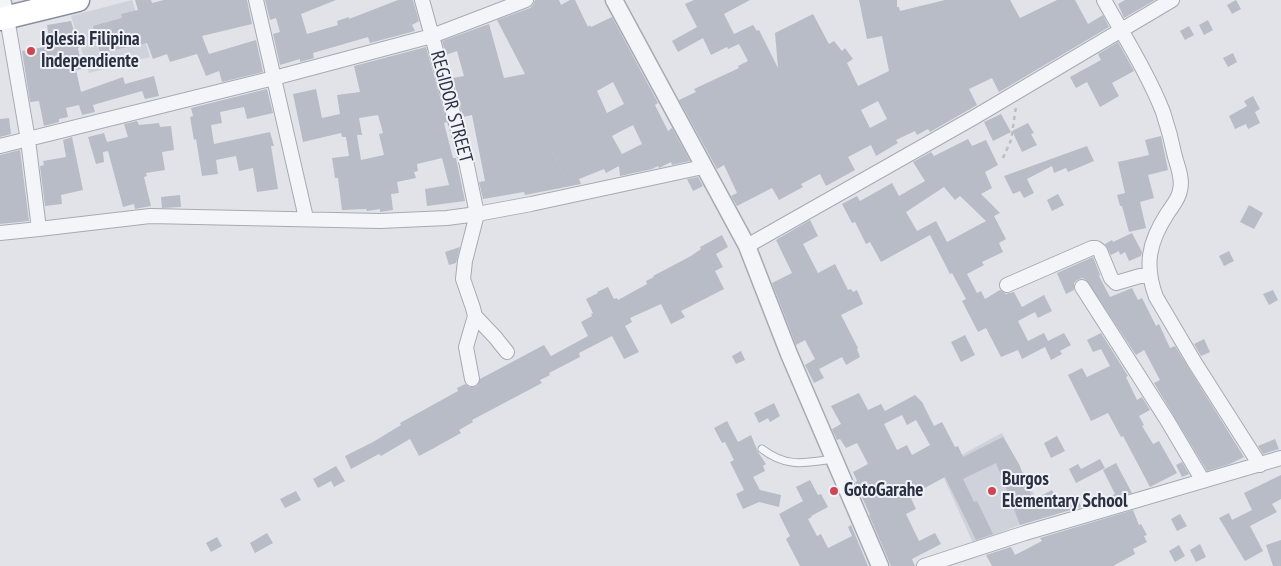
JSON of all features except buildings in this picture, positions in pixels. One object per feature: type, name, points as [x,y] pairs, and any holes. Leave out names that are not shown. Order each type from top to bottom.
[{"type":"highway","points":[[3,12],[65,2]]},
{"type":"street","points":[[256,0],[306,218]]},
{"type":"street","name":"REGIDOR STREET","points":[[422,0],[465,156],[477,214]]},
{"type":"street","points":[[614,0],[747,246],[789,354],[880,566]]},
{"type":"street","points":[[747,246],[882,171],[1172,0]]},
{"type":"street","points":[[0,146],[274,78],[432,36],[521,1]]},
{"type":"street","points":[[1107,1],[1162,111],[1181,181],[1178,197],[1154,238],[1149,276],[1156,297],[1195,363],[1260,465]]},
{"type":"street","points":[[3,12],[28,140],[39,229]]},
{"type":"street","points":[[0,233],[150,216],[380,221],[423,220],[477,214],[703,166]]},
{"type":"street","points":[[472,378],[466,348],[474,316],[474,308],[463,279],[465,261],[477,214]]},
{"type":"street","points":[[1007,285],[1092,248],[1100,251],[1111,278],[1116,283],[1140,276],[1149,276]]},
{"type":"street","points":[[1082,287],[1167,420],[1203,481]]},
{"type":"street","points":[[474,316],[507,352]]},
{"type":"street","points":[[924,566],[1025,533],[1281,458]]},
{"type":"lane","points":[[762,450],[773,457],[795,464],[833,458]]},
{"type":"path","points":[[1003,158],[1011,140],[1014,112],[1022,89]]},
{"type":"path","points":[[548,144],[572,194]]},
{"type":"shaded area","points":[[132,0],[150,57],[89,73],[71,16]]},
{"type":"shaded area","name":"Burgos Elementary School","points":[[1002,433],[1045,515],[973,543],[939,467]]},
{"type":"place","name":"Iglesia Filipina Independiente","points":[[31,51]]},
{"type":"place","name":"GotoGarahe","points":[[834,491]]},
{"type":"place","name":"Burgos Elementary School","points":[[992,491]]}]
